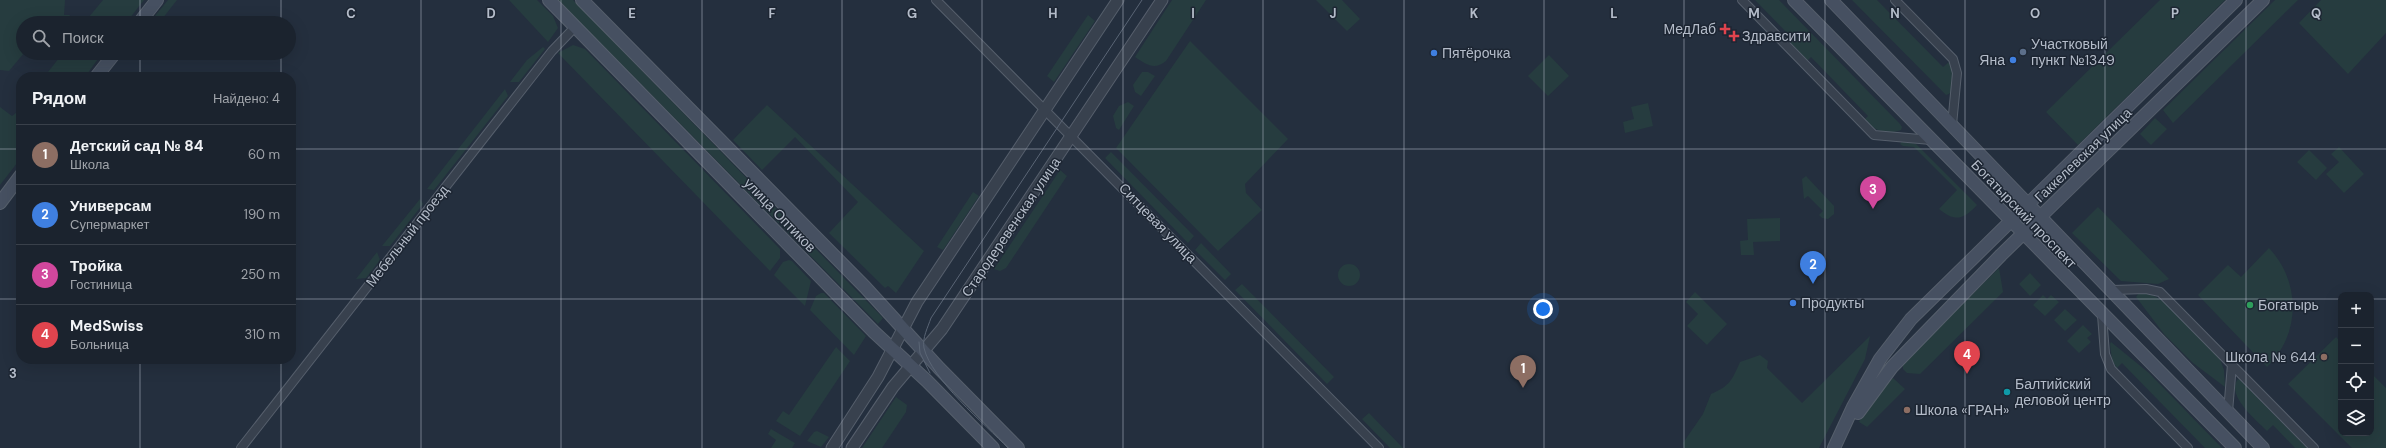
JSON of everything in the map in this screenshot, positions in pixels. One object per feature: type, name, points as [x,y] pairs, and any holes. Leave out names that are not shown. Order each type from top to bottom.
[{"type":"main road","points":[[144,16],[157,0]]},
{"type":"main road","name":"улица Оптиков","points":[[549,0],[893,349],[993,448]]},
{"type":"main road","name":"улица Оптиков","points":[[582,0],[904,328],[924,351],[1018,448]]},
{"type":"main road","name":"Богатырский проспект","points":[[1794,0],[2102,315],[2235,448]]},
{"type":"main road","name":"Богатырский проспект","points":[[1831,0],[2263,448]]},
{"type":"main road","name":"Гаккелевская улица","points":[[1842,433],[1853,407],[1877,365],[1911,318],[2236,0]]},
{"type":"main road","name":"Гаккелевская улица","points":[[1842,433],[1892,367],[2023,234],[2263,0]]},
{"type":"main road","points":[[100,72],[109,60]]},
{"type":"main road","points":[[0,202],[16,181]]},
{"type":"main road","points":[[1834,448],[1842,433]]},
{"type":"street","name":"Ситцевая улица","points":[[936,0],[1379,448]]},
{"type":"street","points":[[832,448],[878,377],[917,302],[1118,0]]},
{"type":"street","name":"Стародеревенская улица","points":[[852,448],[892,387],[942,329],[1162,0]]},
{"type":"street","points":[[1742,0],[1874,135],[1931,140]]},
{"type":"street","points":[[1895,0],[1953,59],[1957,73],[1952,125]]},
{"type":"street","name":"Мебельный проезд","points":[[241,448],[552,51],[575,27]]},
{"type":"street","points":[[2112,290],[2146,289],[2160,292],[2314,448]]},
{"type":"street","points":[[2102,315],[2105,354],[2111,369],[2188,448]]},
{"type":"street","points":[[2228,412],[2232,364]]},
{"type":"green space","points":[[0,0],[65,0],[64,15],[70,16],[16,16],[16,60],[18,60],[9,71],[0,70]]},
{"type":"green space","points":[[103,0],[144,0],[131,16],[90,16]]},
{"type":"green space","points":[[168,0],[177,0],[164,16],[155,16]]},
{"type":"green space","points":[[509,0],[537,0],[553,16],[558,28],[548,42]]},
{"type":"green space","points":[[558,0],[573,0],[883,318],[878,324]]},
{"type":"green space","points":[[1172,0],[1206,0],[1166,61],[1158,66],[1150,65],[1135,57]]},
{"type":"green space","points":[[1316,0],[1342,0],[1360,19],[1347,31]]},
{"type":"green space","points":[[1755,0],[1779,0],[1900,124],[1902,127],[1901,130],[1896,132],[1886,132],[1876,129],[1868,124],[1864,120],[1868,116],[1811,57],[1807,61],[1786,40],[1790,36]]},
{"type":"green space","points":[[1852,0],[1877,0],[1943,67],[1949,62],[1953,68],[1951,93],[1946,95]]},
{"type":"green space","points":[[2160,0],[2225,0],[2078,145],[2046,112]]},
{"type":"green space","points":[[2275,0],[2298,0],[2173,123],[2163,110]]},
{"type":"green space","points":[[2321,0],[2386,0],[2386,33],[2348,74],[2299,23]]},
{"type":"green space","points":[[1088,15],[1095,21],[1054,82],[1047,76]]},
{"type":"green space","points":[[1190,41],[1288,139],[1245,184],[1246,193],[1262,210],[1218,251],[1116,148]]},
{"type":"green space","points":[[573,45],[585,49],[780,249],[780,258],[770,271],[558,53]]},
{"type":"green space","points":[[543,47],[545,49],[519,82],[510,82],[527,60]]},
{"type":"green space","points":[[1549,55],[1569,76],[1548,96],[1528,76]]},
{"type":"green space","points":[[57,60],[97,60],[89,72],[48,72]]},
{"type":"green space","points":[[1142,72],[1148,72],[1155,76],[1141,96],[1135,92],[1133,85]]},
{"type":"green space","points":[[505,89],[508,96],[434,190],[427,189]]},
{"type":"green space","points":[[1128,102],[1134,106],[1119,130],[1116,128],[1113,116],[1119,106]]},
{"type":"green space","points":[[1648,103],[1653,126],[1625,133],[1623,122],[1634,119],[1631,107]]},
{"type":"green space","points":[[767,105],[924,251],[896,293],[888,286],[885,288],[829,233],[858,202],[795,137],[762,170],[733,140]]},
{"type":"green space","points":[[0,107],[12,116],[16,113],[16,164],[0,185]]},
{"type":"green space","points":[[2155,118],[2167,129],[2151,145],[2140,134]]},
{"type":"green space","points":[[1902,141],[1916,144],[1977,205],[1967,214],[1959,218],[1950,216],[1939,209],[1957,190],[1914,147],[1903,146],[1900,144]]},
{"type":"green space","points":[[2339,147],[2364,174],[2344,193],[2326,174],[2339,162],[2331,154]]},
{"type":"green space","points":[[2309,150],[2327,168],[2316,180],[2297,162]]},
{"type":"green space","points":[[1111,152],[1194,236],[1188,243],[1105,158]]},
{"type":"green space","points":[[1060,170],[1067,176],[1006,268],[1000,271],[994,269]]},
{"type":"green space","points":[[1806,176],[1834,206],[1834,214],[1828,219],[1822,218],[1819,215],[1823,211],[1808,196],[1804,199],[1802,179]]},
{"type":"green space","points":[[973,192],[979,196],[943,250],[937,247]]},
{"type":"green space","points":[[420,199],[423,204],[390,246],[382,246]]},
{"type":"green space","points":[[2098,207],[2169,279],[2158,284],[2121,281],[2072,233]]},
{"type":"green space","points":[[1780,218],[1780,241],[1753,242],[1754,255],[1741,255],[1740,241],[1748,240],[1747,219]]},
{"type":"green space","points":[[1201,243],[1231,274],[1225,280],[1195,250]]},
{"type":"green space","name":"Богатырь","points":[[2269,248],[2287,276],[2293,308],[2291,324],[2286,339],[2278,354],[2267,367],[2198,295],[2228,265],[2241,277]]},
{"type":"green space","points":[[377,252],[380,260],[366,278],[356,279]]},
{"type":"green space","points":[[789,260],[792,261],[811,281],[805,306],[774,275],[783,262]]},
{"type":"green space","points":[[1345,264],[1353,264],[1360,271],[1360,279],[1353,286],[1345,286],[1338,279],[1338,271]]},
{"type":"green space","points":[[1999,268],[2003,292],[1920,374],[1907,373],[1903,369],[1903,363]]},
{"type":"green space","points":[[2030,273],[2041,285],[2030,296],[2019,284]]},
{"type":"green space","points":[[1242,284],[1334,377],[1327,384],[1235,290]]},
{"type":"green space","points":[[1695,292],[1727,324],[1707,345],[1687,326],[1698,314],[1686,302]]},
{"type":"green space","points":[[824,293],[866,336],[854,355],[810,310],[816,296]]},
{"type":"green space","points":[[2139,293],[2151,294],[2164,302],[2220,359],[2224,370],[2225,387],[2193,363],[2164,334],[2136,297]]},
{"type":"green space","points":[[2043,295],[2047,299],[2051,295],[2059,302],[2045,316],[2033,305]]},
{"type":"green space","points":[[2065,309],[2077,320],[2065,331],[2054,320]]},
{"type":"green space","points":[[2083,325],[2092,334],[2087,338],[2091,342],[2079,353],[2067,341]]},
{"type":"green space","points":[[1870,336],[1865,359],[1819,448],[1684,448],[1683,443],[1703,414],[1711,394],[1730,382],[1740,362],[1760,355],[1768,361],[1767,368],[1802,403]]},
{"type":"green space","points":[[2336,337],[2338,339],[2338,434],[2288,384]]},
{"type":"green space","points":[[2111,342],[2149,373],[2222,448],[2205,448],[2122,363],[2117,368],[2112,361]]},
{"type":"green space","points":[[836,347],[850,361],[800,436],[776,421],[783,411],[789,415]]},
{"type":"green space","points":[[2374,376],[2386,388],[2386,448],[2352,448],[2340,436],[2374,436]]},
{"type":"green space","points":[[1893,378],[1905,389],[1867,427],[1859,422],[1867,404]]},
{"type":"green space","points":[[2238,379],[2307,448],[2295,448],[2273,425],[2267,431],[2256,421],[2239,400],[2235,385]]},
{"type":"green space","points":[[896,397],[907,405],[906,412],[882,448],[862,448]]},
{"type":"green space","points":[[1369,413],[1403,448],[1390,448],[1362,419]]},
{"type":"green space","points":[[771,429],[795,443],[792,448],[771,448],[776,440],[768,434]]},
{"type":"green space","points":[[817,431],[829,437],[821,447],[807,441],[814,432]]},
{"type":"tram line","points":[[1008,448],[960,401],[937,373],[924,348],[926,333],[931,318],[1142,0]]},
{"type":"tram line","points":[[919,342],[920,353],[930,373]]},
{"type":"place","name":"МедЛаб","points":[[1725,29]]},
{"type":"place","name":"Здравсити","points":[[1734,36]]},
{"type":"place","name":"Участковый пункт №1349","points":[[2023,52]]},
{"type":"place","name":"Пятёрочка","points":[[1434,53]]},
{"type":"place","name":"Яна","points":[[2013,60]]},
{"type":"place","name":"Тройка","points":[[1873,209]]},
{"type":"place","name":"Универсам","points":[[1813,284]]},
{"type":"place","name":"Продукты","points":[[1793,303]]},
{"type":"place","name":"Богатырь","points":[[2250,305]]},
{"type":"place","name":"Школа № 644","points":[[2324,357]]},
{"type":"place","name":"MedSwiss","points":[[1967,374]]},
{"type":"place","name":"Детский сад № 84","points":[[1523,388]]},
{"type":"place","name":"Балтийский деловой центр","points":[[2007,392]]},
{"type":"place","name":"Школа «ГРАН»","points":[[1907,410]]}]
